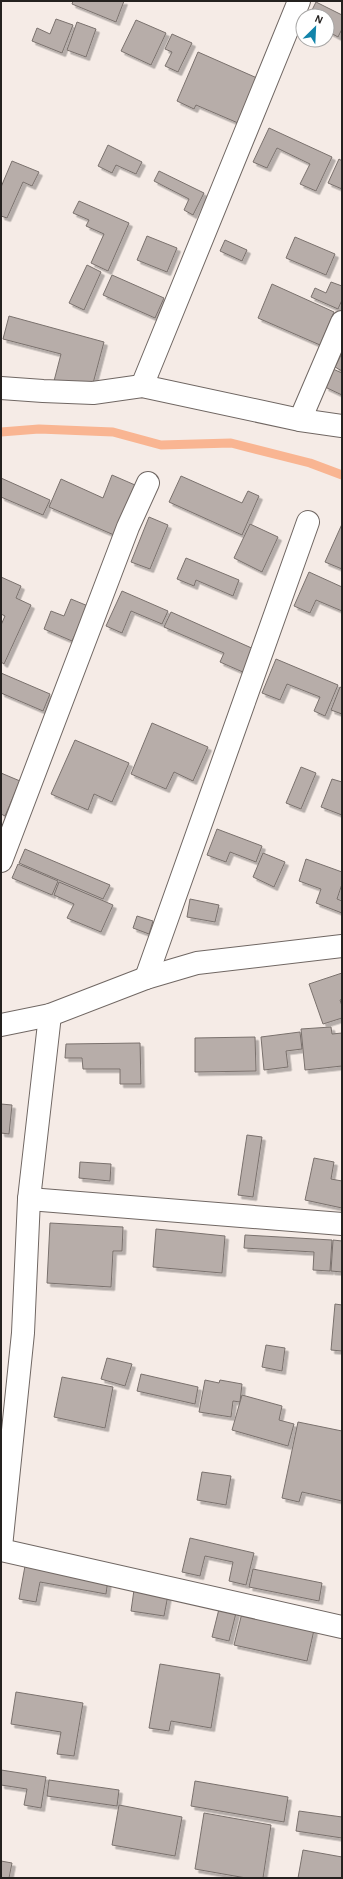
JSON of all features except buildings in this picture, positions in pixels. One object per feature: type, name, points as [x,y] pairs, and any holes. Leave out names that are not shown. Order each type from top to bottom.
[{"type":"street","points":[[142,386],[299,1]]},
{"type":"street","points":[[300,420],[342,322]]},
{"type":"street","points":[[1,388],[43,392],[93,393],[142,386],[300,420],[342,426]]},
{"type":"street","points":[[1,861],[128,527],[148,483]]},
{"type":"street","points":[[146,978],[308,522]]},
{"type":"street","points":[[1,1025],[50,1015],[146,978],[198,963],[342,946]]},
{"type":"street","points":[[1,1546],[23,1333],[29,1199],[50,1015]]},
{"type":"street","points":[[29,1199],[342,1224]]},
{"type":"street","points":[[1,1550],[342,1627]]},
{"type":"waterway","points":[[1,432],[39,429],[113,432],[161,445],[231,443],[310,463],[342,475]]}]
